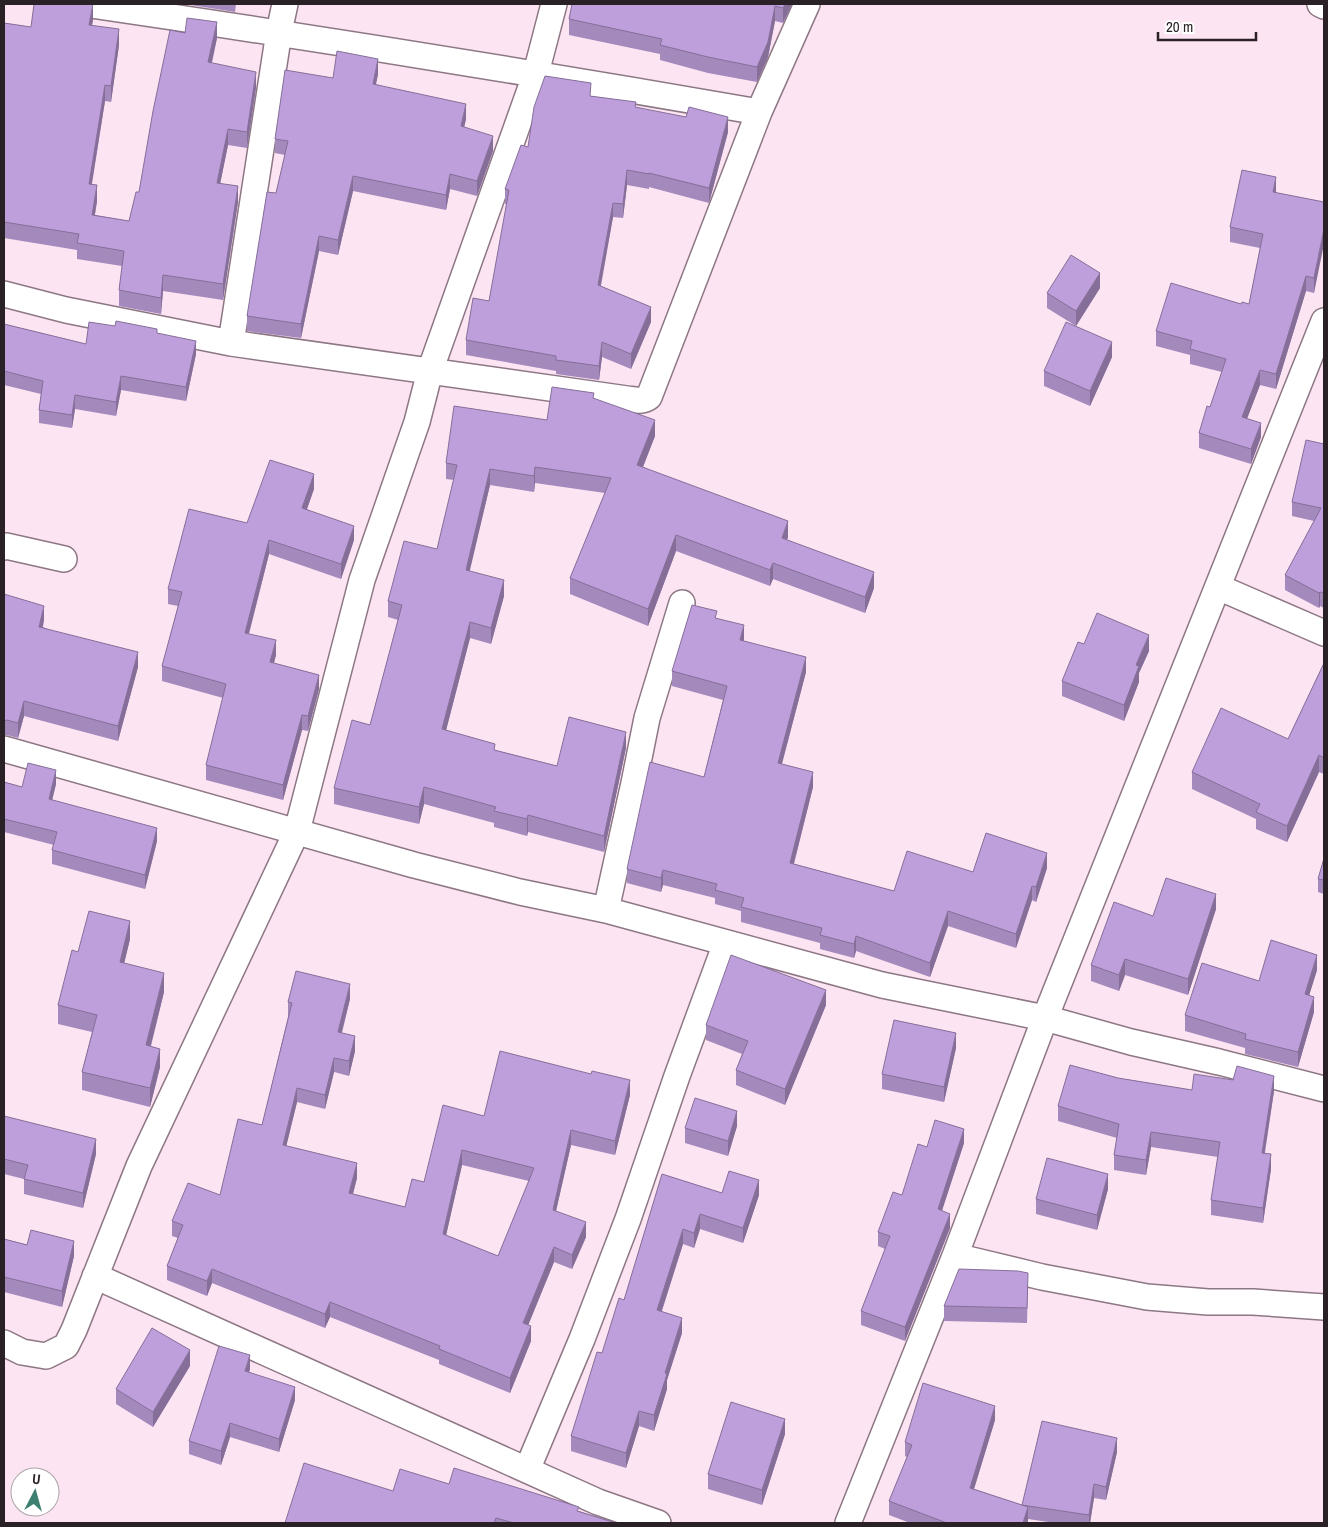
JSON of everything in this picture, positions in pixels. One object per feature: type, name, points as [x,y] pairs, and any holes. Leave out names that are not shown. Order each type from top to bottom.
[{"type":"street","points":[[84,4],[279,32],[759,112]]},
{"type":"street","points":[[231,343],[279,32],[285,4]]},
{"type":"street","points":[[4,1343],[22,1352],[46,1356],[66,1346],[139,1166],[297,831],[362,580],[417,422],[430,371],[536,74],[554,4]]},
{"type":"street","points":[[4,294],[66,310],[231,343],[642,401],[649,397],[653,388],[759,112],[807,4]]},
{"type":"street","points":[[1320,4],[1324,6]]},
{"type":"street","points":[[848,1523],[955,1256],[1045,1018],[1324,321]]},
{"type":"street","points":[[4,547],[64,559]]},
{"type":"street","points":[[1218,587],[1324,633]]},
{"type":"street","points":[[606,910],[634,784],[646,718],[682,603]]},
{"type":"street","points":[[4,749],[423,867],[520,892],[606,910],[882,985],[1045,1018],[1131,1042],[1324,1089]]},
{"type":"street","points":[[527,1470],[582,1339],[628,1219],[677,1076],[726,943]]},
{"type":"street","points":[[955,1256],[1042,1277],[1147,1297],[1208,1302],[1253,1302],[1324,1307]]},
{"type":"street","points":[[95,1276],[598,1502],[658,1523]]},
{"type":"building","points":[[34,4],[93,4],[89,25],[119,29],[111,86],[105,85],[89,184],[97,185],[92,215],[129,221],[136,192],[139,192],[170,30],[185,33],[187,18],[217,22],[208,62],[256,72],[247,132],[228,129],[217,183],[238,186],[223,284],[163,275],[161,298],[119,290],[124,251],[77,243],[79,234],[4,222],[4,23],[31,27]]},
{"type":"building","points":[[572,4],[785,4],[783,8],[775,6],[768,42],[757,67],[660,45],[662,39],[569,19]]},
{"type":"building","points":[[337,51],[378,59],[373,84],[466,104],[461,126],[493,136],[477,181],[450,174],[446,195],[353,176],[338,240],[319,236],[301,324],[247,316],[267,192],[276,193],[288,141],[275,139],[285,70],[333,78]]},
{"type":"building","points":[[545,76],[591,83],[590,96],[636,102],[635,107],[686,117],[689,107],[728,117],[709,188],[649,173],[627,170],[623,204],[613,203],[598,285],[651,307],[631,354],[602,342],[599,366],[556,360],[556,356],[466,340],[473,298],[489,301],[509,190],[505,189],[521,145],[528,147],[534,107]]},
{"type":"building","points":[[1242,170],[1276,177],[1273,192],[1324,202],[1324,229],[1314,278],[1306,276],[1276,374],[1260,370],[1242,417],[1261,423],[1251,449],[1199,433],[1207,406],[1210,407],[1226,359],[1190,349],[1192,341],[1156,331],[1171,283],[1241,304],[1242,302],[1249,304],[1263,234],[1230,227]]},
{"type":"building","points":[[1071,255],[1100,273],[1076,311],[1047,293]]},
{"type":"building","points":[[116,321],[157,329],[157,333],[196,341],[186,387],[121,376],[116,402],[75,395],[72,415],[39,410],[43,381],[4,371],[4,324],[86,344],[89,322],[115,326]]},
{"type":"building","points":[[1066,322],[1112,342],[1090,391],[1044,371]]},
{"type":"building","points":[[552,387],[594,393],[593,398],[655,420],[637,465],[788,521],[782,538],[874,572],[865,597],[773,563],[770,570],[676,535],[648,609],[570,578],[611,478],[535,467],[534,476],[490,469],[466,570],[504,580],[491,628],[470,622],[442,729],[495,744],[494,750],[557,766],[569,717],[626,732],[604,836],[528,815],[527,819],[494,811],[496,807],[424,787],[419,807],[334,788],[352,720],[370,725],[402,605],[388,601],[404,541],[437,549],[457,465],[446,463],[454,406],[547,420]]},
{"type":"building","points":[[1306,440],[1324,444],[1324,593],[1319,593],[1285,575],[1321,508],[1292,502]]},
{"type":"building","points":[[270,460],[314,474],[302,508],[354,526],[341,564],[269,540],[245,633],[276,640],[270,662],[319,675],[308,716],[302,715],[283,785],[206,765],[226,684],[162,666],[182,592],[168,589],[189,509],[247,523]]},
{"type":"building","points":[[4,594],[44,606],[39,627],[138,652],[118,726],[24,701],[18,723],[4,721]]},
{"type":"building","points":[[692,605],[717,611],[715,618],[744,625],[740,640],[806,657],[778,763],[813,772],[790,863],[894,891],[907,851],[973,872],[986,833],[1047,853],[1036,887],[1032,886],[1016,934],[948,911],[930,963],[856,936],[854,944],[820,935],[822,928],[741,907],[744,898],[715,890],[717,884],[663,870],[661,878],[627,869],[650,762],[704,777],[727,686],[672,671]]},
{"type":"building","points":[[1097,613],[1149,635],[1136,665],[1139,666],[1124,705],[1062,681],[1078,642],[1084,644]]},
{"type":"building","points":[[1324,663],[1324,758],[1319,755],[1287,826],[1256,812],[1260,804],[1192,772],[1221,708],[1288,739]]},
{"type":"building","points":[[28,763],[56,770],[49,799],[157,828],[145,875],[52,850],[57,832],[4,819],[4,782],[22,787]]},
{"type":"building","points":[[1324,858],[1324,880],[1318,879]]},
{"type":"building","points":[[1166,878],[1216,894],[1188,979],[1125,959],[1119,975],[1091,965],[1114,902],[1153,916]]},
{"type":"building","points":[[89,911],[130,921],[120,962],[164,973],[146,1045],[160,1049],[150,1088],[82,1072],[97,1015],[58,1005],[72,950],[78,952]]},
{"type":"building","points":[[1271,940],[1317,955],[1305,994],[1314,997],[1298,1052],[1245,1039],[1246,1034],[1185,1015],[1202,963],[1259,981]]},
{"type":"building","points":[[731,955],[826,990],[785,1089],[736,1070],[748,1041],[706,1025]]},
{"type":"building","points":[[296,971],[350,984],[338,1032],[355,1036],[349,1061],[334,1058],[325,1095],[297,1088],[283,1145],[357,1163],[349,1193],[405,1207],[412,1179],[424,1182],[443,1105],[484,1116],[500,1051],[591,1074],[592,1071],[630,1080],[615,1141],[571,1130],[553,1210],[586,1222],[572,1255],[554,1247],[523,1323],[531,1326],[510,1378],[439,1349],[440,1346],[330,1302],[325,1314],[212,1269],[207,1281],[167,1266],[183,1225],[172,1221],[188,1183],[220,1195],[238,1119],[262,1125],[292,1003],[288,1002]],"holes":[[[462,1150],[534,1168],[498,1256],[443,1234]]]},
{"type":"building","points":[[894,1020],[956,1033],[944,1087],[882,1074]]},
{"type":"building","points":[[1070,1065],[1118,1078],[1192,1090],[1194,1074],[1233,1080],[1237,1066],[1274,1076],[1262,1153],[1271,1154],[1263,1208],[1211,1200],[1220,1142],[1151,1132],[1146,1160],[1114,1155],[1119,1124],[1058,1106]]},
{"type":"building","points":[[695,1098],[737,1111],[728,1141],[685,1128]]},
{"type":"building","points":[[4,1116],[96,1139],[83,1193],[24,1179],[28,1165],[4,1159]]},
{"type":"building","points":[[935,1120],[964,1129],[938,1209],[950,1214],[905,1327],[861,1311],[890,1236],[878,1232],[893,1192],[902,1195],[918,1144],[927,1147]]},
{"type":"building","points":[[1047,1158],[1108,1174],[1097,1215],[1036,1199]]},
{"type":"building","points":[[729,1171],[759,1180],[743,1228],[700,1214],[694,1233],[683,1229],[657,1310],[682,1318],[654,1415],[639,1411],[626,1453],[571,1436],[597,1352],[602,1353],[619,1298],[624,1300],[662,1174],[722,1193]]},
{"type":"building","points":[[31,1230],[74,1241],[62,1291],[4,1277],[4,1239],[27,1245]]},
{"type":"building","points":[[959,1269],[1028,1273],[1027,1308],[944,1306]]},
{"type":"building","points":[[152,1328],[190,1350],[153,1412],[116,1389]]},
{"type":"building","points":[[219,1346],[250,1355],[245,1371],[295,1387],[279,1439],[230,1423],[221,1451],[189,1441]]},
{"type":"building","points":[[923,1383],[995,1406],[970,1488],[1028,1507],[1023,1523],[947,1523],[889,1501],[912,1445],[905,1442]]},
{"type":"building","points":[[731,1402],[785,1419],[762,1490],[708,1474]]},
{"type":"building","points":[[1042,1421],[1117,1438],[1106,1487],[1094,1484],[1089,1515],[1022,1505]]},
{"type":"building","points":[[304,1463],[393,1491],[400,1469],[449,1484],[454,1468],[579,1507],[577,1511],[616,1523],[514,1523],[496,1518],[494,1523],[285,1523]]}]
